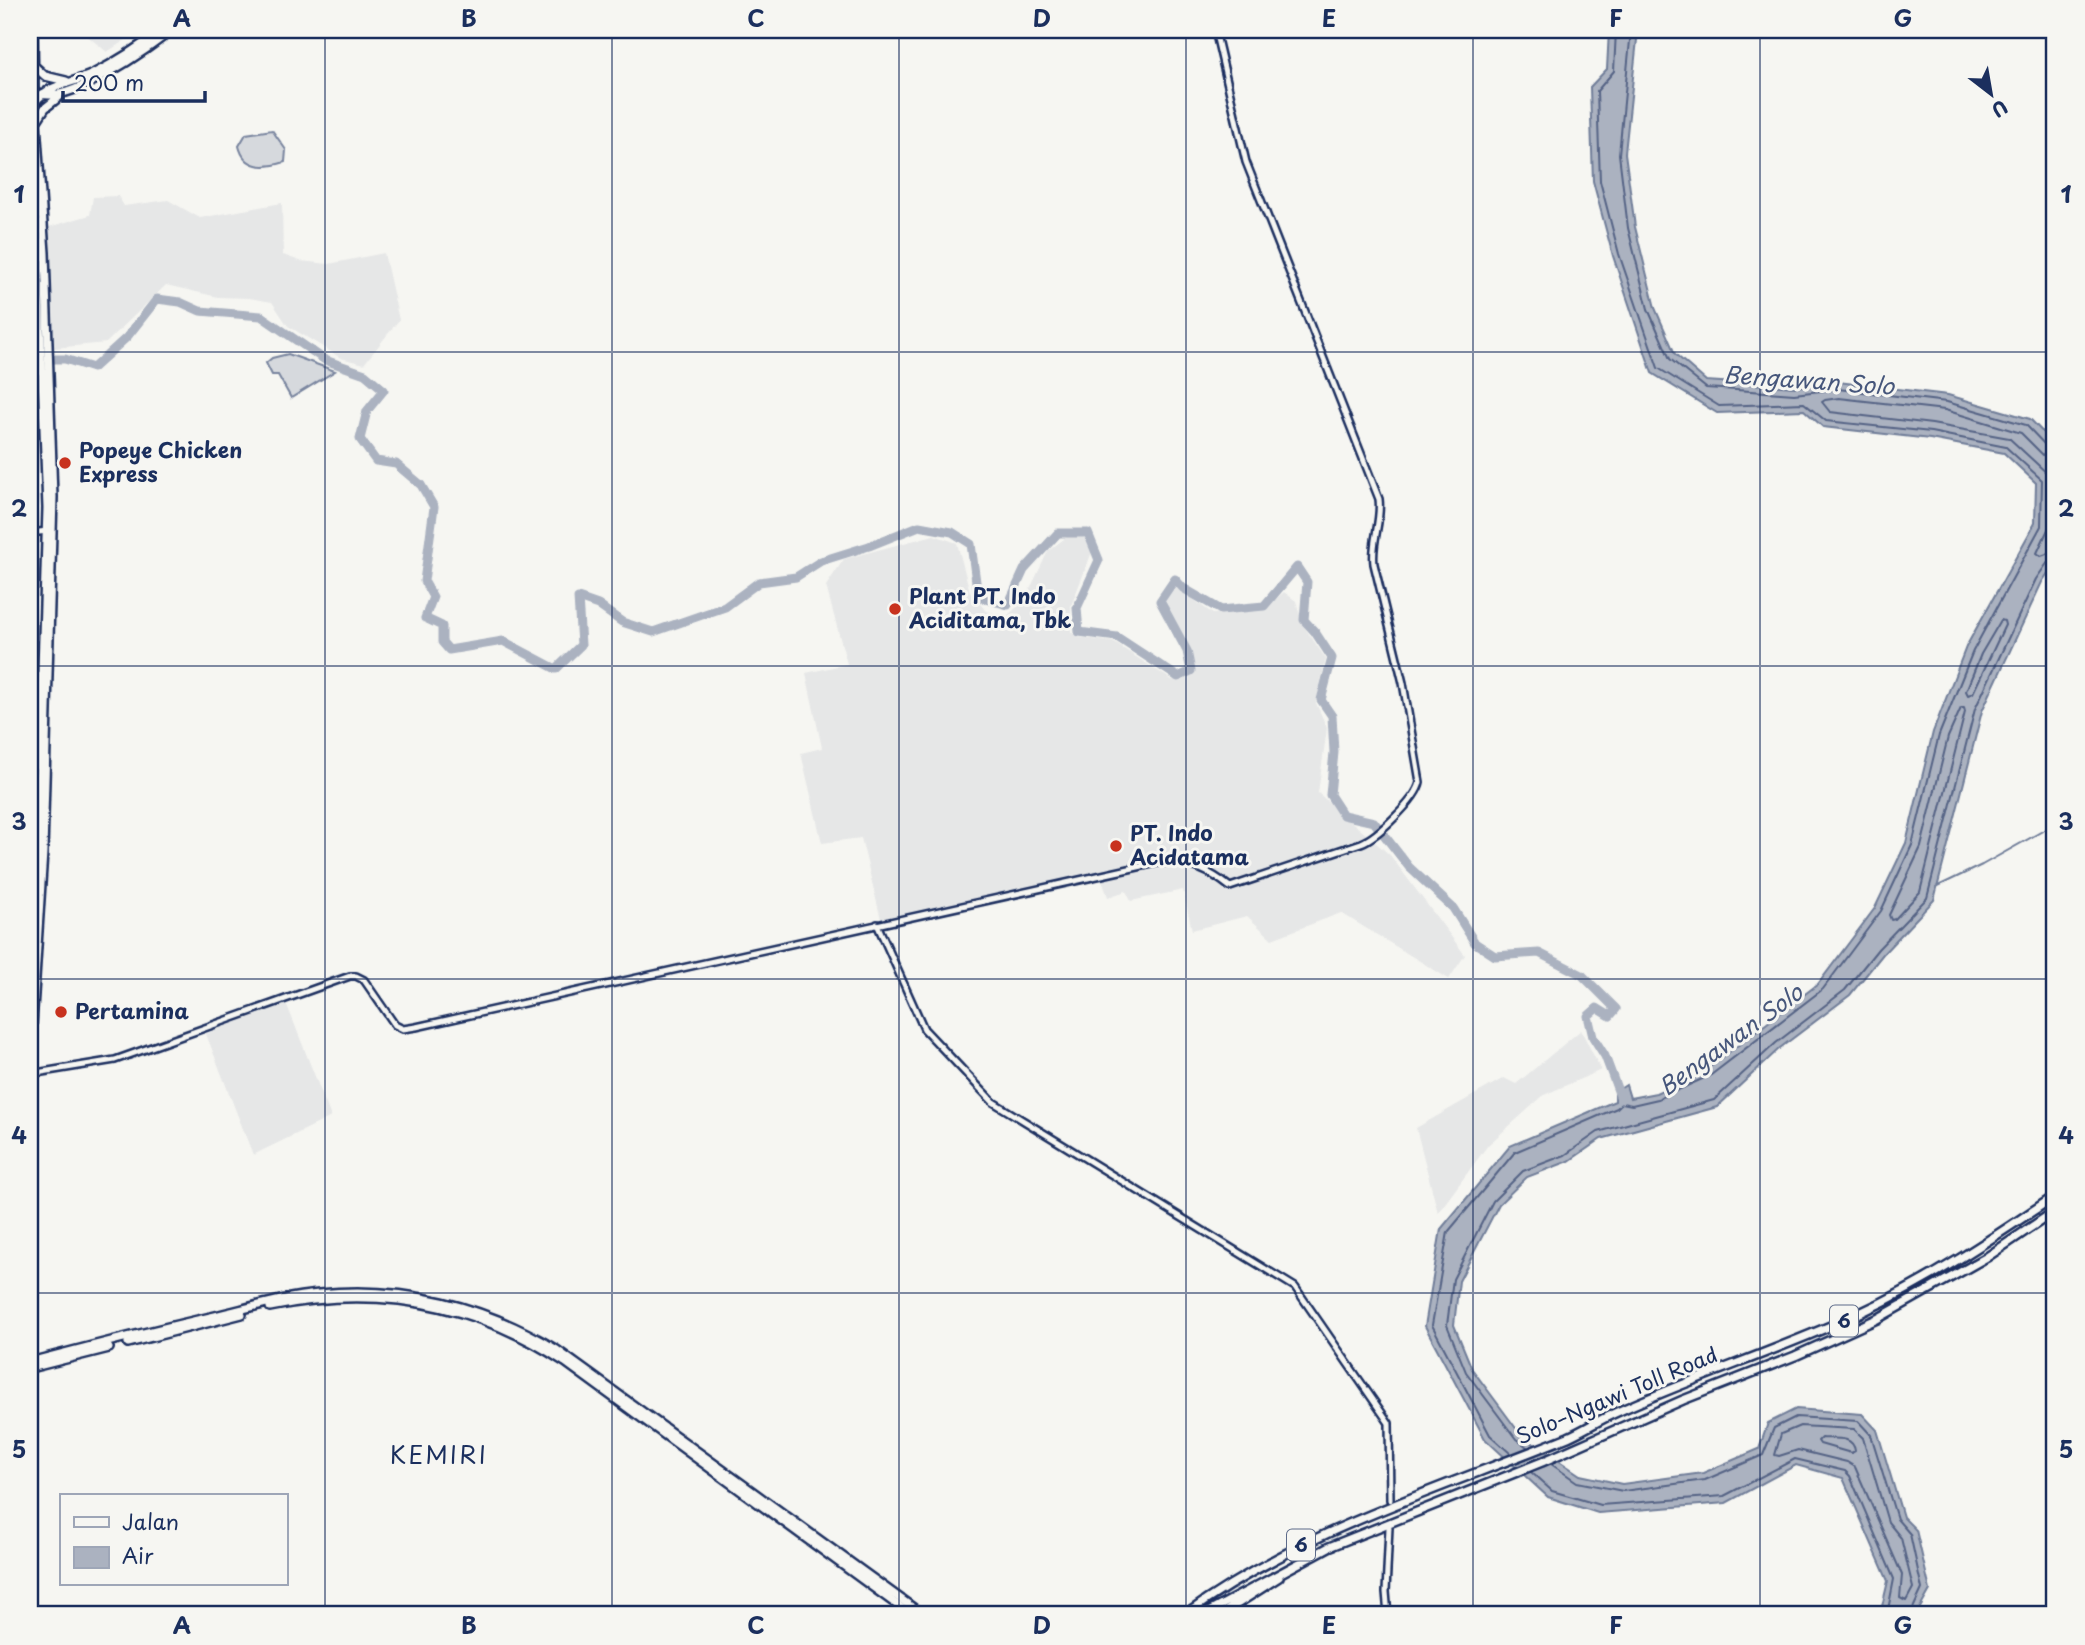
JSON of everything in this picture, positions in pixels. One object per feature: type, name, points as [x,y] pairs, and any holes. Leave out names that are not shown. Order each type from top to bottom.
[{"type":"highway","points":[[30,1057],[43,842],[50,531],[36,123],[32,105],[33,30]]},
{"type":"highway","points":[[32,105],[49,89],[102,69],[160,30]]},
{"type":"highway","points":[[36,123],[45,108],[68,92],[134,57],[171,30]]},
{"type":"highway","points":[[33,65],[51,79],[71,82]]},
{"type":"highway","points":[[32,83],[42,94],[51,96],[68,92]]},
{"type":"highway","points":[[30,129],[44,346]]},
{"type":"highway","points":[[30,947],[50,531]]},
{"type":"highway","name":"Solo–Ngawi Toll Road","points":[[1186,1614],[1308,1542],[1571,1436],[1615,1413],[1789,1345],[1863,1312],[1979,1248],[2055,1196]]},
{"type":"highway","name":"Solo–Ngawi Toll Road","points":[[1203,1615],[1305,1559],[1379,1526],[1542,1462],[1877,1319],[1987,1257],[2055,1211]]},
{"type":"highway","points":[[30,1362],[288,1298],[318,1294],[393,1293],[439,1300],[525,1331],[557,1350],[923,1615]]},
{"type":"highway","points":[[30,1368],[240,1314],[321,1299],[391,1299],[427,1303],[461,1312],[528,1339],[565,1362],[911,1615]]},
{"type":"highway","points":[[30,1357],[51,1357]]},
{"type":"highway","points":[[30,1374],[60,1361]]},
{"type":"highway","points":[[1220,1615],[1305,1559]]},
{"type":"street","points":[[30,1074],[115,1060],[350,976],[364,980],[395,1025],[408,1028],[1161,863],[1207,870],[1230,887],[1361,843],[1378,832],[1415,796],[1420,782],[1403,683],[1374,564],[1379,499],[1246,162],[1215,30]]},
{"type":"street","points":[[30,533],[50,531]]},
{"type":"street","points":[[877,924],[924,1030],[993,1101],[1295,1287],[1389,1423],[1390,1500]]},
{"type":"street","points":[[1388,1615],[1386,1592],[1389,1527]]},
{"type":"street","points":[[236,1615],[296,1610],[299,1615]]},
{"type":"shaded area","points":[[80,30],[141,30],[107,52]]},
{"type":"shaded area","points":[[272,130],[286,150],[285,162],[264,166],[251,163],[242,154],[239,146],[246,134]]},
{"type":"shaded area","points":[[118,196],[124,206],[168,200],[200,218],[282,203],[283,255],[300,261],[329,264],[384,253],[399,320],[364,364],[341,358],[288,326],[272,302],[218,297],[166,285],[106,343],[54,348],[42,229],[90,215],[93,197]]},
{"type":"shaded area","points":[[288,354],[335,371],[291,398],[278,375],[272,375],[266,363],[272,358]]},
{"type":"shaded area","points":[[934,535],[957,543],[970,592],[986,611],[1007,616],[1025,600],[1048,551],[1068,536],[1087,538],[1092,552],[1071,606],[1071,632],[1078,637],[1113,642],[1172,680],[1196,671],[1165,599],[1174,585],[1213,614],[1265,608],[1284,592],[1296,601],[1303,625],[1326,659],[1316,703],[1327,728],[1318,793],[1390,855],[1465,955],[1449,979],[1341,913],[1272,939],[1247,916],[1192,930],[1183,890],[1131,901],[1126,891],[1108,897],[1100,875],[881,919],[861,838],[822,843],[801,753],[822,748],[806,673],[847,664],[826,586],[844,559]]},
{"type":"shaded area","points":[[285,1000],[331,1117],[253,1155],[206,1034]]},
{"type":"shaded area","points":[[1581,1030],[1601,1070],[1544,1095],[1488,1145],[1438,1213],[1416,1128],[1504,1078],[1516,1084]]},
{"type":"water","points":[[1609,30],[1638,30],[1625,153],[1635,227],[1655,308],[1675,354],[1706,381],[1795,387],[1838,382],[1948,395],[2030,419],[2054,444],[2055,449],[2055,563],[2042,582],[1982,711],[1934,900],[1883,954],[1850,995],[1780,1048],[1717,1107],[1601,1139],[1569,1161],[1527,1177],[1499,1204],[1459,1281],[1454,1325],[1472,1369],[1521,1435],[1580,1475],[1622,1484],[1703,1473],[1759,1449],[1768,1423],[1796,1409],[1862,1414],[1877,1430],[1903,1517],[1916,1530],[1930,1590],[1916,1615],[1880,1615],[1888,1581],[1843,1478],[1796,1465],[1726,1503],[1598,1513],[1548,1497],[1485,1439],[1425,1326],[1441,1229],[1510,1146],[1615,1101],[1615,1092],[1626,1085],[1630,1098],[1656,1093],[1706,1070],[1818,984],[1875,908],[1906,843],[1933,732],[1966,647],[2035,523],[2036,483],[2004,453],[1930,439],[1823,427],[1804,410],[1717,413],[1652,373],[1613,256],[1593,181],[1590,87],[1607,69]]},
{"type":"waterway","points":[[30,359],[65,359],[93,368],[127,337],[157,299],[180,302],[200,311],[261,316],[325,360],[365,374],[384,390],[367,411],[360,439],[376,461],[396,464],[421,485],[434,507],[424,581],[433,597],[425,618],[442,626],[442,642],[449,650],[503,641],[556,669],[581,645],[578,598],[598,605],[622,622],[653,632],[725,607],[759,582],[796,577],[821,561],[919,526],[952,532],[971,544],[978,597],[1008,605],[1024,570],[1058,533],[1088,533],[1099,560],[1077,608],[1079,632],[1117,637],[1178,677],[1191,671],[1187,651],[1160,601],[1175,579],[1183,588],[1221,610],[1264,606],[1297,567],[1307,582],[1304,620],[1332,658],[1321,700],[1332,716],[1334,752],[1330,795],[1343,815],[1374,822],[1409,867],[1453,908],[1475,943],[1495,956],[1539,953],[1582,975],[1616,1009],[1610,1016],[1597,1008],[1588,1016],[1593,1037],[1605,1056],[1621,1099]]},
{"type":"waterway","points":[[1936,887],[2055,824]]},
{"type":"place","name":"Popeye Chicken Express","points":[[65,463]]},
{"type":"place","name":"Plant PT. Indo Aciditama, Tbk","points":[[895,609]]},
{"type":"place","name":"PT. Indo Acidatama","points":[[1116,846]]},
{"type":"place","name":"Pertamina","points":[[61,1012]]},
{"type":"district","name":"KEMIRI","points":[[439,1456]]},
{"type":"water label","name":"Bengawan Solo","points":[[1809,381]]},
{"type":"water label","name":"Bengawan Solo","points":[[1731,1040]]}]
